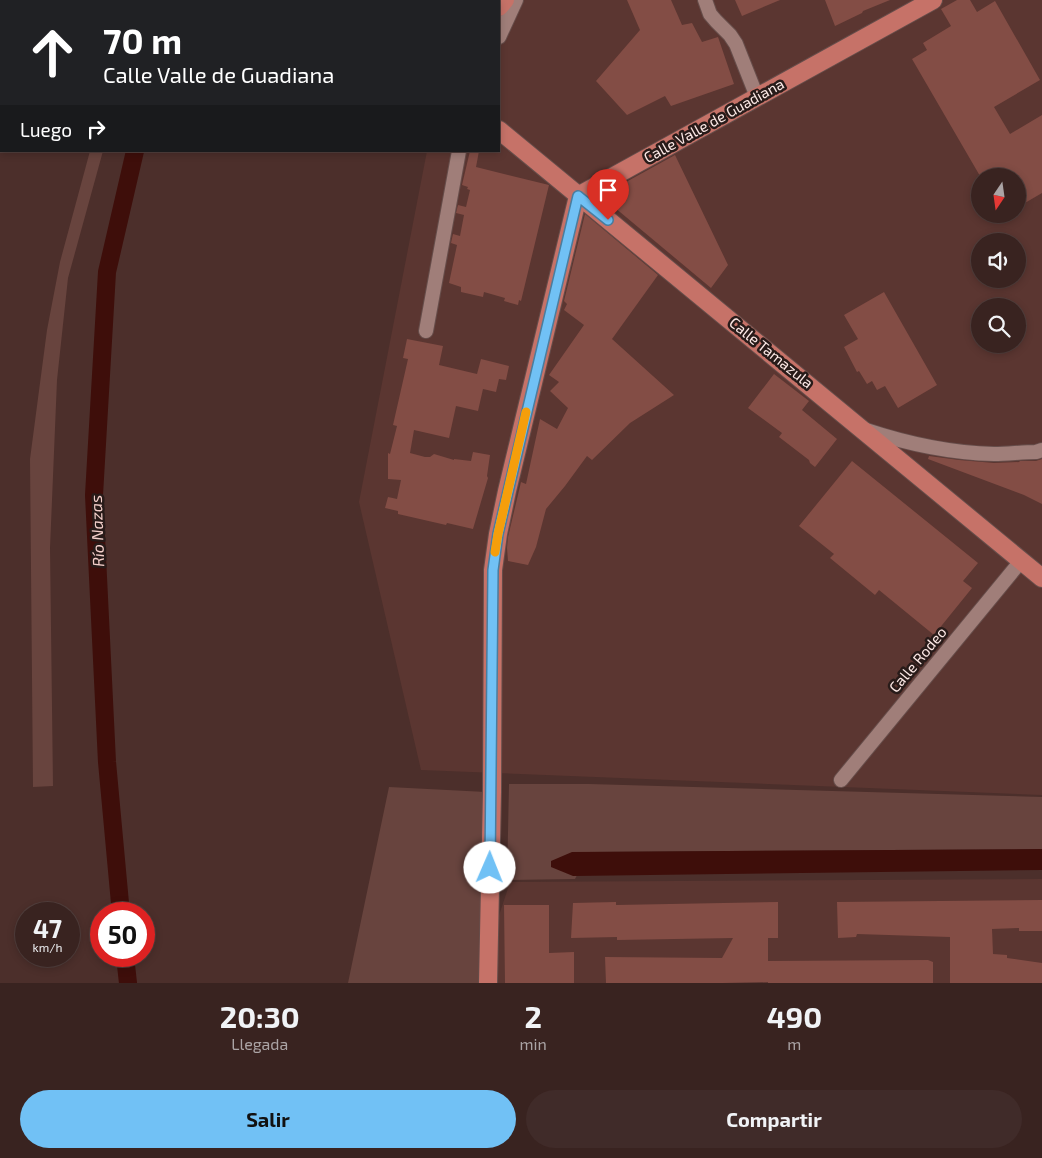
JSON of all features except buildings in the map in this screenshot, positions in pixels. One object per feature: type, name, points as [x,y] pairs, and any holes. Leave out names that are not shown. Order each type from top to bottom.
[{"type":"main road","name":"Calle Valle de Guadiana","points":[[578,196],[933,0]]},
{"type":"main road","name":"Calle Tamazula","points":[[500,131],[1042,578]]},
{"type":"main road","points":[[488,983],[492,792],[493,570],[498,534],[578,196]]},
{"type":"street","points":[[500,34],[516,0]]},
{"type":"street","points":[[705,0],[710,14],[736,44],[757,97]]},
{"type":"street","points":[[426,332],[459,152]]},
{"type":"street","points":[[863,429],[897,440],[933,448],[964,452],[996,454],[1042,450]]},
{"type":"street","name":"Calle Rodeo","points":[[840,780],[1021,561]]},
{"type":"shaded area","points":[[500,0],[1042,0],[1042,795],[421,770],[359,502],[427,152],[500,152]]},
{"type":"shaded area","points":[[90,152],[103,152],[68,278],[57,380],[50,548],[53,786],[33,787],[30,459],[47,330],[60,262]]},
{"type":"shaded area","points":[[509,784],[589,784],[1042,797],[1042,849],[589,852],[575,879],[507,880]]},
{"type":"shaded area","points":[[389,787],[486,792],[484,983],[348,983]]},
{"type":"shaded area","points":[[1042,849],[1042,870],[573,876],[551,867],[551,861],[572,852]]},
{"type":"shaded area","points":[[1042,879],[1042,983],[477,983],[510,882]]},
{"type":"waterway","name":"Río Nazas","points":[[120,902],[107,762],[94,495],[107,272],[135,152]]},
{"type":"waterway","name":"Río Nazas","points":[[126,967],[128,983]]},
{"type":"slow traffic","points":[[495,552],[526,412]]},
{"type":"route","points":[[490,868],[493,570],[498,534],[578,196],[608,220]]}]
